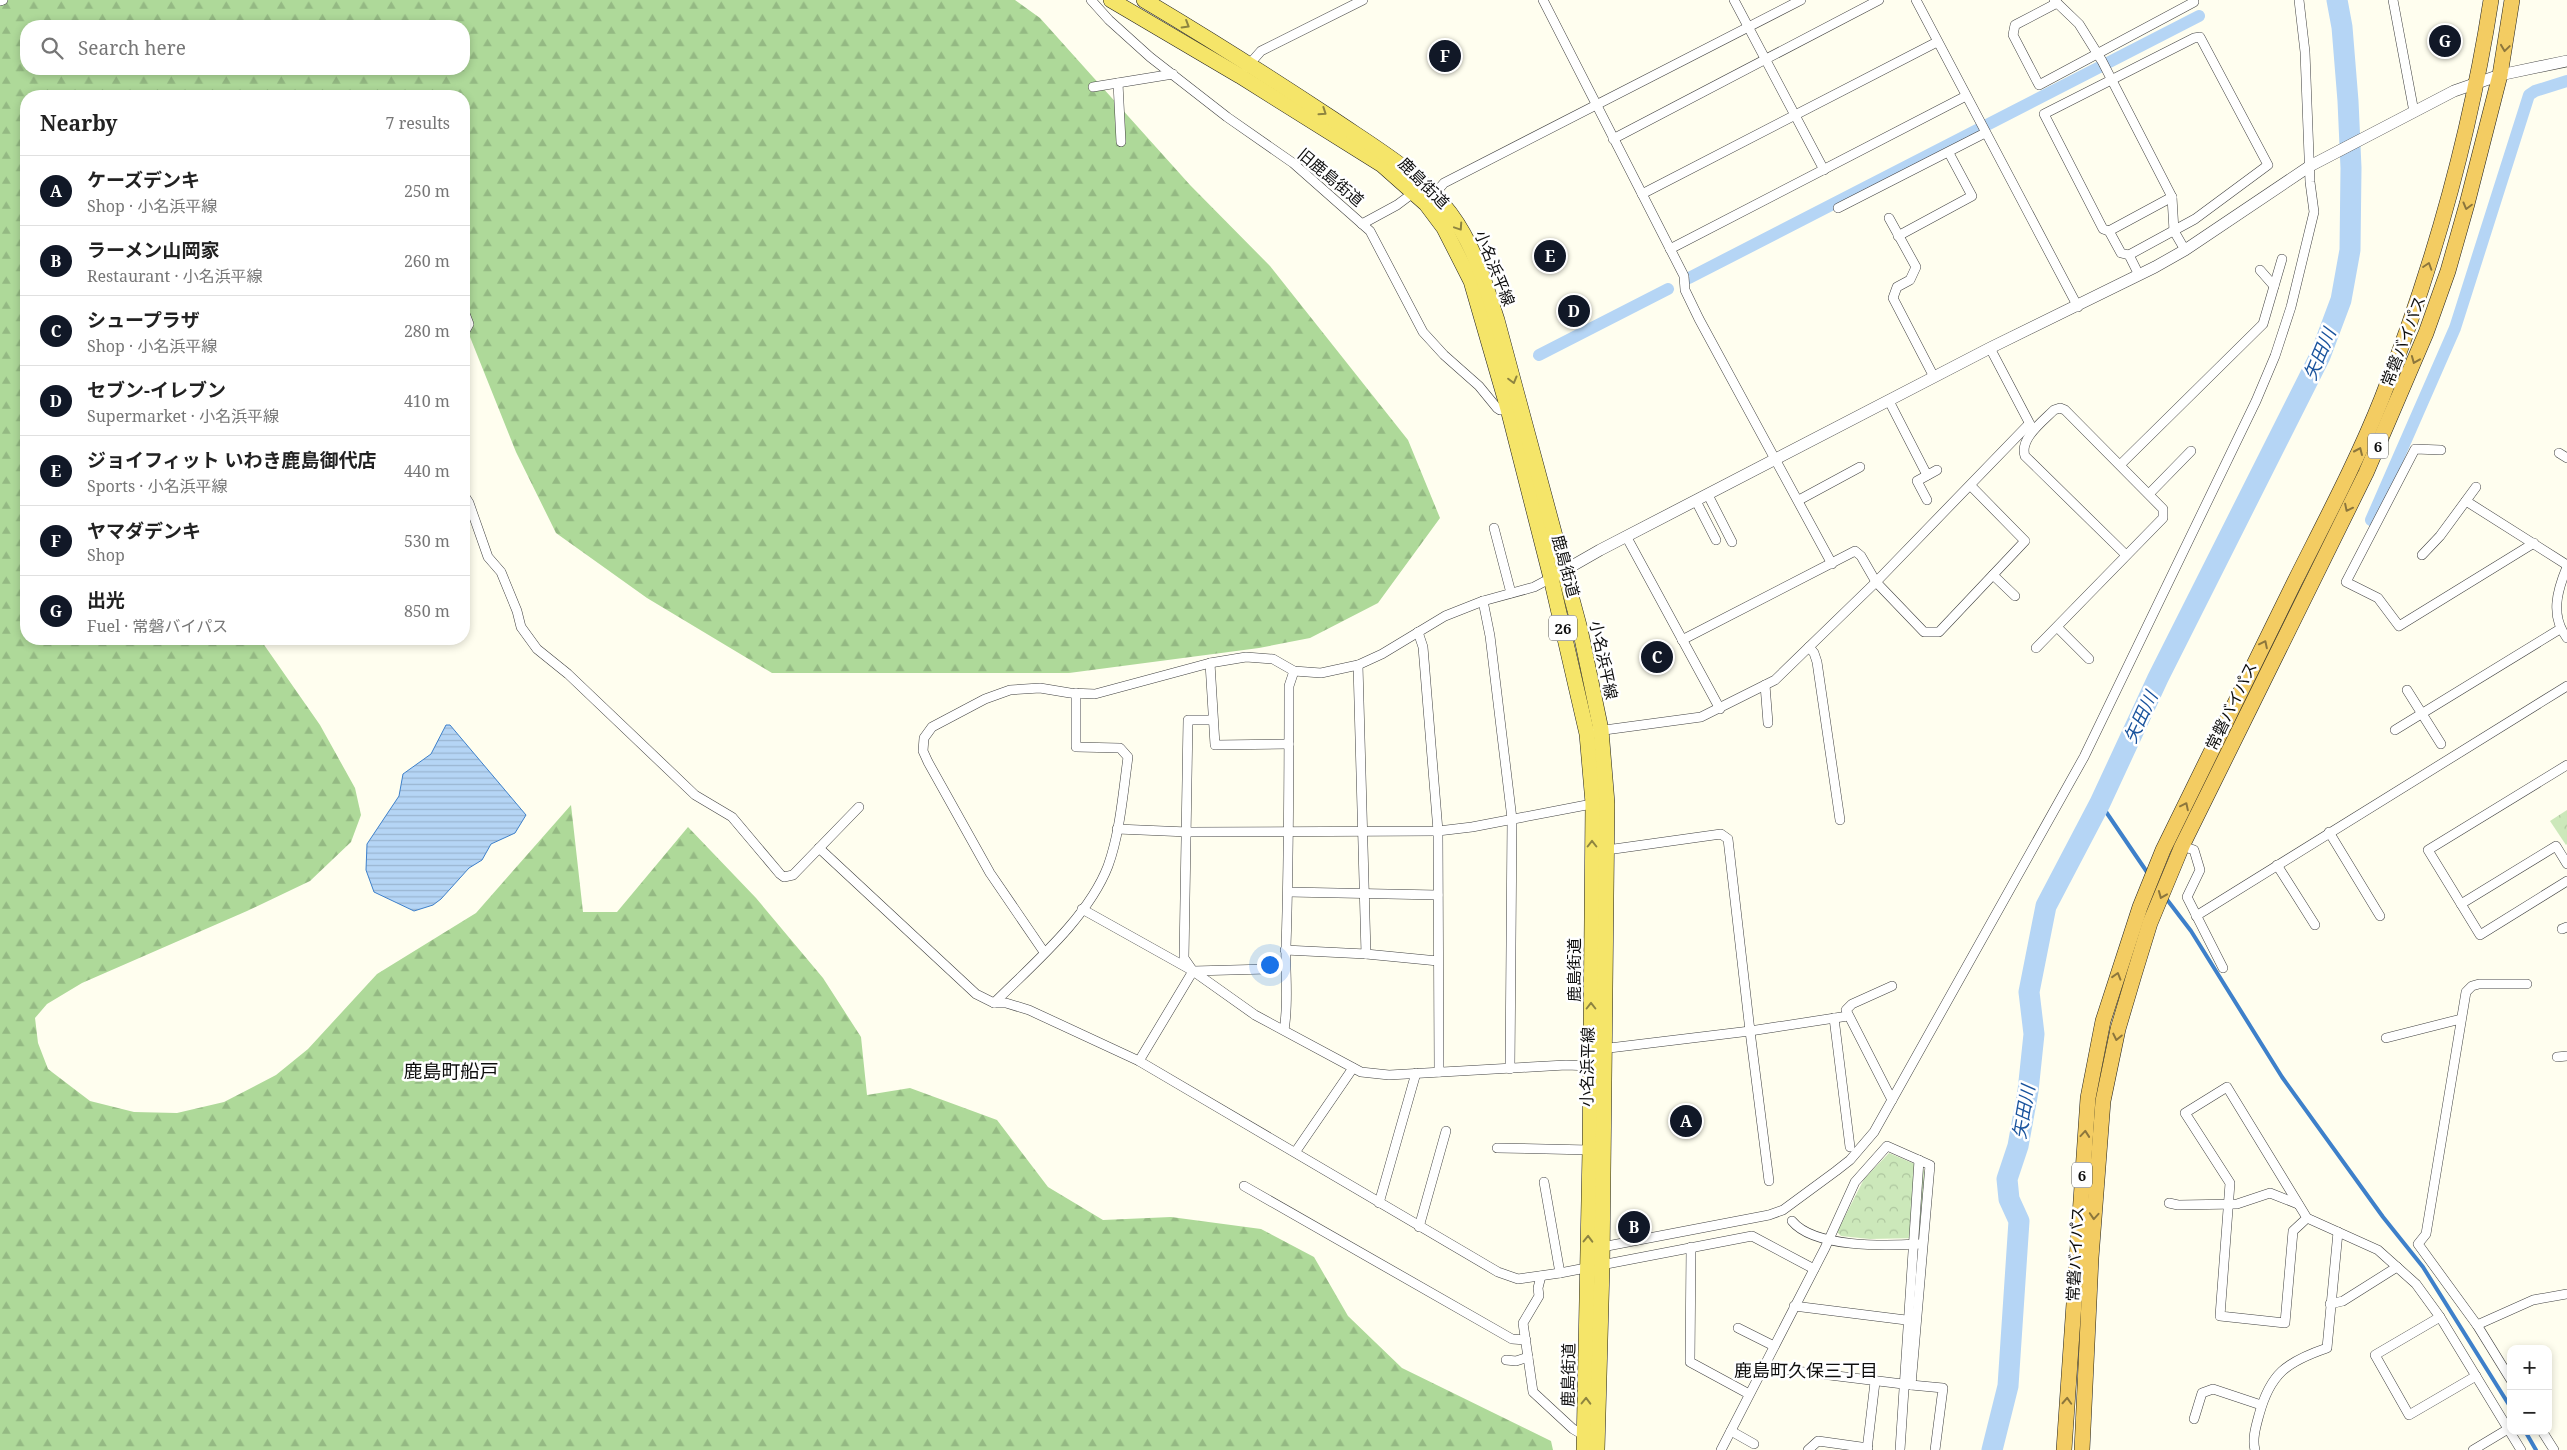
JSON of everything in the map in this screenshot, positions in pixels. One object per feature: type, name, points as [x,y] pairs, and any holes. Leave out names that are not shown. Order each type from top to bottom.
[{"type":"highway","name":"常磐バイパス","points":[[2064,1450],[2088,1098],[2103,1021],[2140,907],[2163,850],[2351,468],[2381,399],[2430,260],[2448,202],[2478,82],[2492,0]]},
{"type":"highway","name":"常磐バイパス","points":[[2082,1450],[2091,1258],[2103,1101],[2118,1029],[2150,924],[2182,846],[2366,473],[2397,403],[2448,271],[2500,75],[2512,0]]},
{"type":"main road","name":"鹿島街道","points":[[1111,0],[1240,76],[1382,165],[1413,193],[1430,200],[1471,281],[1558,575]]},
{"type":"main road","name":"小名浜平線","points":[[1144,0],[1249,63],[1408,170],[1430,200],[1465,236],[1481,272],[1497,320],[1558,575],[1580,630],[1594,732],[1600,803],[1598,1049],[1602,1247],[1597,1450]]},
{"type":"main road","name":"鹿島街道","points":[[1585,1443],[1591,1066],[1598,1049]]},
{"type":"street","name":"旧鹿島街道","points":[[1091,0],[1133,42],[1227,117],[1293,163],[1373,234],[1423,332],[1444,355],[1478,386],[1497,408],[1500,410],[1508,409]]},
{"type":"street","points":[[1240,76],[1261,51],[1363,0]]},
{"type":"street","points":[[1543,0],[1684,276],[1685,290],[1699,320],[1799,500],[1832,564]]},
{"type":"street","points":[[1734,0],[1824,170]]},
{"type":"street","points":[[1430,200],[1444,183],[1800,0]]},
{"type":"street","points":[[1613,139],[1879,0]]},
{"type":"street","points":[[1916,0],[2078,307]]},
{"type":"street","points":[[2185,250],[2174,231],[2172,197],[2099,57],[2079,24],[2056,1],[2015,25],[2014,35],[2039,85],[2099,57],[2194,2],[2193,0]]},
{"type":"street","points":[[1602,1247],[1769,1215],[1783,1210],[1850,1160],[1874,1132],[2084,757],[2265,380],[2291,307],[2312,222],[2314,204],[2310,182],[2315,163],[2299,0]]},
{"type":"street","points":[[2393,0],[2414,112]]},
{"type":"street","points":[[2129,255],[2195,219],[2268,165],[2200,38],[2194,38],[2109,76],[2044,114],[2103,229],[2109,231],[2121,252],[2129,255],[2139,275]]},
{"type":"street","points":[[1642,194],[1937,42]]},
{"type":"street","points":[[1044,952],[990,872],[923,751],[924,738],[932,727],[984,699],[1010,690],[1040,688],[1095,694],[1210,663],[1246,657],[1273,659],[1294,671],[1321,673],[1358,665],[1382,654],[1446,616],[1483,601],[1534,587],[1626,536],[1990,348],[2078,307],[2185,250],[2315,163],[2414,112],[2478,82],[2500,75],[2567,61]]},
{"type":"street","points":[[1093,87],[1173,74]]},
{"type":"street","points":[[1118,83],[1121,142]]},
{"type":"street","points":[[1670,249],[1966,96]]},
{"type":"street","points":[[1838,208],[1985,132]]},
{"type":"street","points":[[1898,236],[1972,196],[1949,152]]},
{"type":"street","points":[[1362,224],[1397,205],[1413,193]]},
{"type":"street","points":[[2109,231],[2172,197]]},
{"type":"street","points":[[1889,218],[1916,267],[1910,280],[1897,287],[1893,298],[1934,377]]},
{"type":"street","points":[[2121,464],[2263,324],[2282,259]]},
{"type":"street","points":[[2260,270],[2274,286]]},
{"type":"street","points":[[1990,348],[2032,428]]},
{"type":"street","points":[[1889,401],[1927,475]]},
{"type":"street","points":[[1594,732],[1701,717],[1775,680],[2032,428],[2054,410],[2063,408],[2121,464],[2163,509],[2163,518],[2036,648]]},
{"type":"street","points":[[2032,428],[2024,444],[2025,456],[2126,555]]},
{"type":"street","points":[[2441,450],[2415,449],[2346,582],[2378,598],[2399,626],[2534,543]]},
{"type":"street","points":[[2149,494],[2191,451]]},
{"type":"street","points":[[1799,500],[1860,467]]},
{"type":"street","points":[[1927,500],[1917,481],[1937,470]]},
{"type":"street","points":[[1682,640],[1855,551],[1861,556],[1876,582],[1924,632],[1939,632],[2025,542],[1971,486]]},
{"type":"street","points":[[2422,555],[2476,487]]},
{"type":"street","points":[[1708,495],[1732,542]]},
{"type":"street","points":[[1696,501],[1716,540]]},
{"type":"street","points":[[2395,730],[2565,633],[2556,605],[2567,566],[2466,501]]},
{"type":"street","points":[[470,506],[488,557],[501,572],[521,627],[537,649],[588,693],[695,795],[732,817],[780,874],[784,877],[793,875],[858,807]]},
{"type":"street","points":[[1494,528],[1512,593]]},
{"type":"street","points":[[1626,536],[1720,709]]},
{"type":"street","points":[[1993,575],[2016,596]]},
{"type":"street","points":[[1483,601],[1490,636],[1512,819],[1510,1069]]},
{"type":"street","points":[[2057,626],[2088,659]]},
{"type":"street","points":[[1418,632],[1423,647],[1438,831],[1439,1072]]},
{"type":"street","points":[[1809,647],[1814,653],[1817,662],[1840,820]]},
{"type":"street","points":[[1210,663],[1216,745],[1289,744]]},
{"type":"street","points":[[1358,665],[1366,954]]},
{"type":"street","points":[[1284,1030],[1287,1015],[1285,966],[1290,832],[1289,686],[1294,671]]},
{"type":"street","points":[[1765,685],[1768,723]]},
{"type":"street","points":[[2196,916],[2567,686]]},
{"type":"street","points":[[2407,690],[2440,744]]},
{"type":"street","points":[[994,1003],[1044,952],[1082,909],[1108,866],[1117,829],[1128,758],[1120,748],[1076,747],[1076,693]]},
{"type":"street","points":[[1193,971],[1184,958],[1188,832],[1188,720],[1213,720]]},
{"type":"street","points":[[2567,765],[2428,850],[2480,935],[2567,881]]},
{"type":"street","points":[[1117,829],[1188,832],[1438,831],[1472,827],[1600,803]]},
{"type":"street","points":[[2329,832],[2380,916]]},
{"type":"street","points":[[1614,849],[1721,834],[1728,839],[1769,1181]]},
{"type":"street","points":[[2182,846],[2194,850],[2200,870],[2187,897],[2223,968]]},
{"type":"street","points":[[2461,904],[2556,846],[2567,864]]},
{"type":"street","points":[[819,848],[976,994],[994,1003],[1006,1003],[1029,1010],[1139,1061],[1296,1151],[1379,1203],[1498,1272],[1518,1279],[1560,1274],[1602,1267],[1691,1246],[1752,1236],[1814,1270]]},
{"type":"street","points":[[2277,865],[2315,925]]},
{"type":"street","points":[[1288,892],[1438,895]]},
{"type":"street","points":[[1082,909],[1193,971],[1255,1016],[1361,1072],[1389,1075],[1566,1065],[1591,1066]]},
{"type":"street","points":[[1286,950],[1366,954],[1438,961]]},
{"type":"street","points":[[1193,971],[1268,969],[1285,966]]},
{"type":"street","points":[[1139,1061],[1193,971]]},
{"type":"street","points":[[2507,1374],[2477,1326],[2418,1244],[2426,1234],[2466,992],[2472,986],[2527,984]]},
{"type":"street","points":[[1892,986],[1848,1007],[1848,1016],[1892,1100]]},
{"type":"street","points":[[1598,1049],[1750,1031],[1848,1016]]},
{"type":"street","points":[[1834,1018],[1850,1147]]},
{"type":"street","points":[[2386,1038],[2461,1019]]},
{"type":"street","points":[[2557,1057],[2567,1056]]},
{"type":"street","points":[[1296,1151],[1353,1068]]},
{"type":"street","points":[[1379,1203],[1416,1073]]},
{"type":"street","points":[[2307,1218],[2293,1231],[2285,1323],[2220,1316],[2230,1182],[2185,1113],[2227,1088],[2307,1218],[2378,1250],[2416,1284],[2440,1317],[2507,1427]]},
{"type":"street","points":[[1420,1227],[1446,1131]]},
{"type":"street","points":[[1721,1450],[1814,1270],[1855,1182],[1887,1146],[1930,1165],[1923,1244],[1912,1321]]},
{"type":"street","points":[[1497,1148],[1590,1150]]},
{"type":"street","points":[[1900,1450],[1908,1384],[1912,1321],[1913,1244],[1919,1160]]},
{"type":"street","points":[[1544,1182],[1560,1274]]},
{"type":"street","points":[[1244,1186],[1512,1339],[1526,1340]]},
{"type":"street","points":[[2169,1203],[2244,1203],[2270,1193],[2298,1204]]},
{"type":"street","points":[[1792,1221],[1820,1238],[1828,1240],[1872,1245],[1923,1244]]},
{"type":"street","points":[[2254,1450],[2255,1430],[2266,1390],[2281,1371],[2295,1360],[2327,1348],[2338,1232]]},
{"type":"street","points":[[1691,1246],[1690,1362],[1749,1394]]},
{"type":"street","points":[[2330,1304],[2343,1301],[2397,1267]]},
{"type":"street","points":[[1541,1276],[1538,1288],[1539,1296],[1523,1323],[1535,1394],[1573,1429],[1585,1443]]},
{"type":"street","points":[[2477,1326],[2525,1303],[2567,1294]]},
{"type":"street","points":[[1794,1306],[1912,1321]]},
{"type":"street","points":[[2440,1317],[2375,1355],[2409,1415],[2476,1376]]},
{"type":"street","points":[[1738,1328],[1774,1346]]},
{"type":"street","points":[[1506,1360],[1516,1361],[1528,1357]]},
{"type":"street","points":[[1763,1367],[1876,1382],[1943,1388],[1935,1450]]},
{"type":"street","points":[[1808,1450],[1818,1441],[1867,1449],[1876,1382]]},
{"type":"street","points":[[2194,1419],[2202,1393],[2213,1389],[2261,1405]]},
{"type":"street","points":[[2472,1450],[2507,1430]]},
{"type":"street","points":[[1730,1431],[1754,1444]]},
{"type":"street","points":[[2512,1435],[2521,1450]]},
{"type":"street","points":[[2545,1435],[2554,1450]]},
{"type":"green space","points":[[0,0],[1015,0],[1040,18],[1190,185],[1270,266],[1408,440],[1440,518],[1378,603],[1310,638],[1259,648],[1069,673],[772,673],[647,598],[556,533],[516,452],[470,337],[470,90],[20,90],[20,645],[264,645],[320,725],[355,788],[361,815],[351,842],[310,881],[247,911],[82,983],[47,1004],[35,1018],[38,1043],[48,1069],[90,1101],[134,1112],[177,1113],[224,1102],[276,1075],[308,1049],[377,974],[476,913],[571,805],[583,912],[617,912],[688,827],[756,898],[823,978],[861,1037],[867,1095],[910,1088],[997,1120],[1048,1187],[1103,1220],[1171,1217],[1261,1229],[1314,1257],[1348,1316],[1402,1368],[1551,1441],[1553,1450],[0,1450]]},
{"type":"green space","points":[[2567,810],[2567,844],[2566,845],[2550,821]]},
{"type":"green space","points":[[1889,1153],[1922,1167],[1925,1173],[1921,1235],[1917,1238],[1870,1239],[1841,1236],[1837,1232],[1864,1179]]},
{"type":"water","points":[[446,725],[450,725],[526,815],[515,833],[491,844],[482,860],[469,868],[441,899],[433,905],[414,911],[374,892],[366,870],[367,844],[399,796],[403,774],[431,754]]},
{"type":"waterway","name":"矢田川","points":[[1992,1450],[2008,1386],[2019,1221],[2009,1199],[2007,1179],[2018,1146],[2028,1091],[2034,1034],[2029,992],[2046,906],[2100,803],[2158,678],[2320,356],[2341,300],[2350,250],[2351,168],[2342,27],[2337,0]]},
{"type":"waterway","points":[[1689,278],[2199,16]]},
{"type":"waterway","points":[[2371,520],[2455,328],[2529,95],[2535,91],[2567,81]]},
{"type":"waterway","points":[[1539,355],[1668,289]]},
{"type":"waterway","points":[[2100,803],[2149,875]]},
{"type":"waterway","points":[[2165,897],[2191,931],[2282,1077],[2383,1217],[2423,1267],[2507,1402]]},
{"type":"waterway","points":[[2527,1435],[2536,1450]]},
{"type":"place","name":"出光","points":[[2445,41]]},
{"type":"place","name":"ヤマダデンキ","points":[[1445,56]]},
{"type":"place","name":"ジョイフィット いわき鹿島御代店","points":[[1550,256]]},
{"type":"place","name":"セブン-イレブン","points":[[1574,311]]},
{"type":"place","name":"シュープラザ","points":[[1657,657]]},
{"type":"place","name":"ケーズデンキ","points":[[1686,1121]]},
{"type":"place","name":"ラーメン山岡家","points":[[1634,1227]]},
{"type":"district","name":"鹿島町船戸","points":[[451,1071]]},
{"type":"district","name":"鹿島町久保三丁目","points":[[1806,1370]]}]
